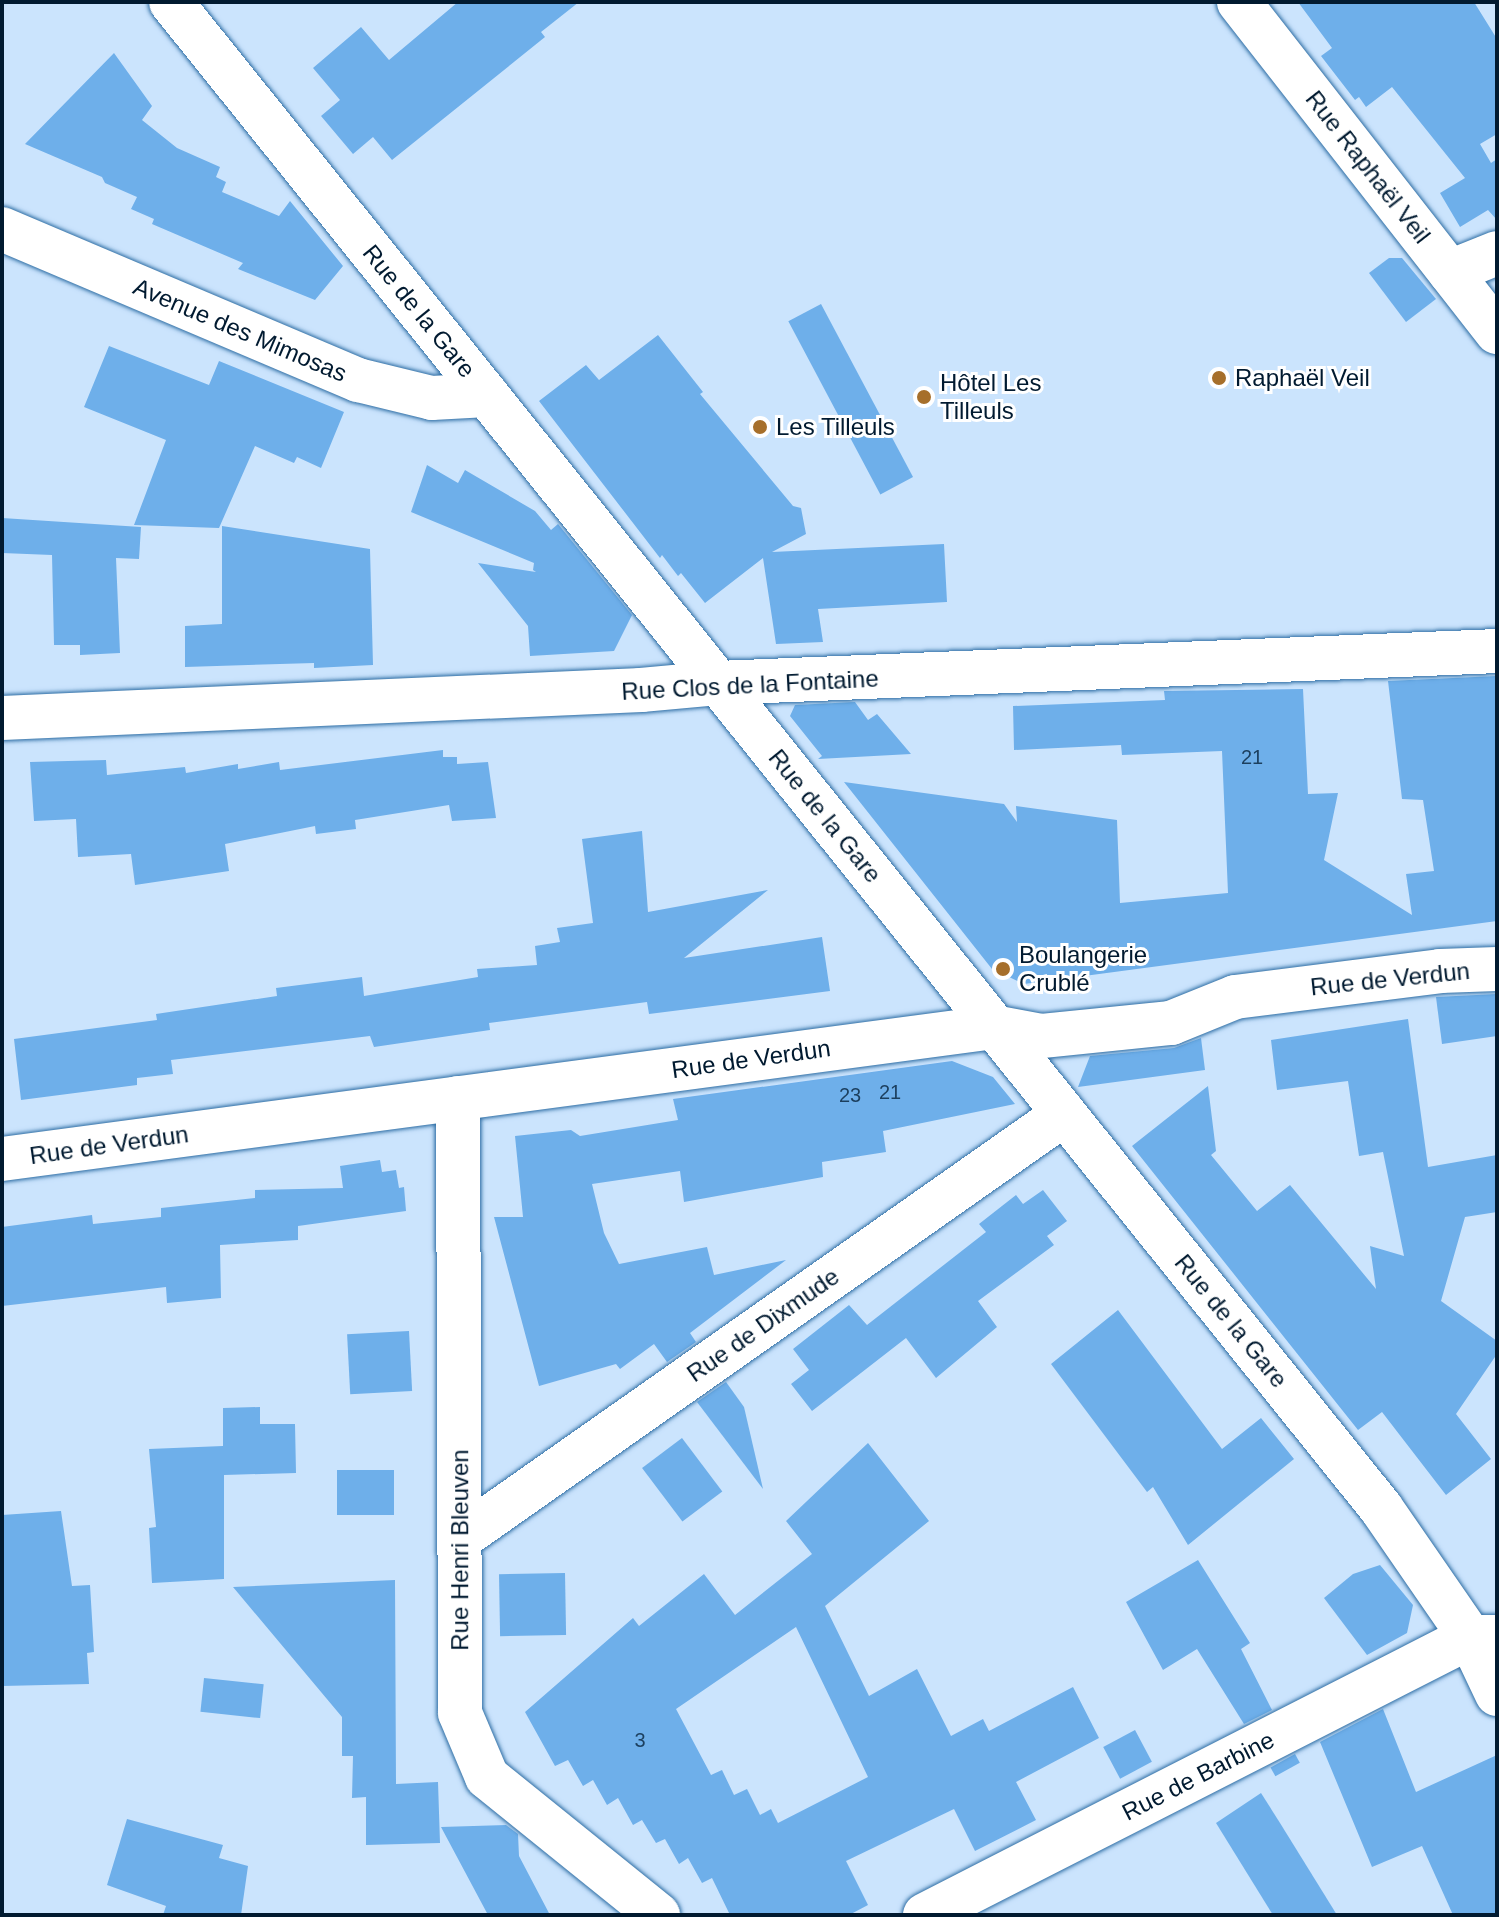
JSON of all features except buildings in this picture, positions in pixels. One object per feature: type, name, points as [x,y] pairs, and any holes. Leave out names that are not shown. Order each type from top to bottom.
[{"type":"street","name":"Rue de la Gare","points":[[171,2],[1484,1637],[1497,1694]]},
{"type":"street","name":"Rue Raphaël Veil","points":[[1239,2],[1497,332]]},
{"type":"street","name":"Avenue des Mimosas","points":[[2,229],[358,380],[432,398],[487,395]]},
{"type":"street","points":[[1450,272],[1497,253]]},
{"type":"street","name":"Rue Clos de la Fontaine","points":[[2,718],[641,690],[718,683],[1497,651]]},
{"type":"street","name":"Rue de Verdun","points":[[2,1159],[994,1027],[1042,1036],[1171,1023],[1235,997],[1440,971],[1497,969]]},
{"type":"street","name":"Rue Henri Bleuven","points":[[458,1098],[462,1537],[460,1713],[487,1777],[658,1915]]},
{"type":"street","name":"Rue de Dixmude","points":[[462,1537],[1064,1114]]},
{"type":"street","name":"Rue de Barbine","points":[[925,1915],[1484,1637]]},
{"type":"place","name":"Raphaël Veil","points":[[1219,378]]},
{"type":"place","name":"Hôtel Les Tilleuls","points":[[924,397]]},
{"type":"place","name":"Les Tilleuls","points":[[760,427]]},
{"type":"place","name":"Boulangerie Crublé","points":[[1003,969]]}]
